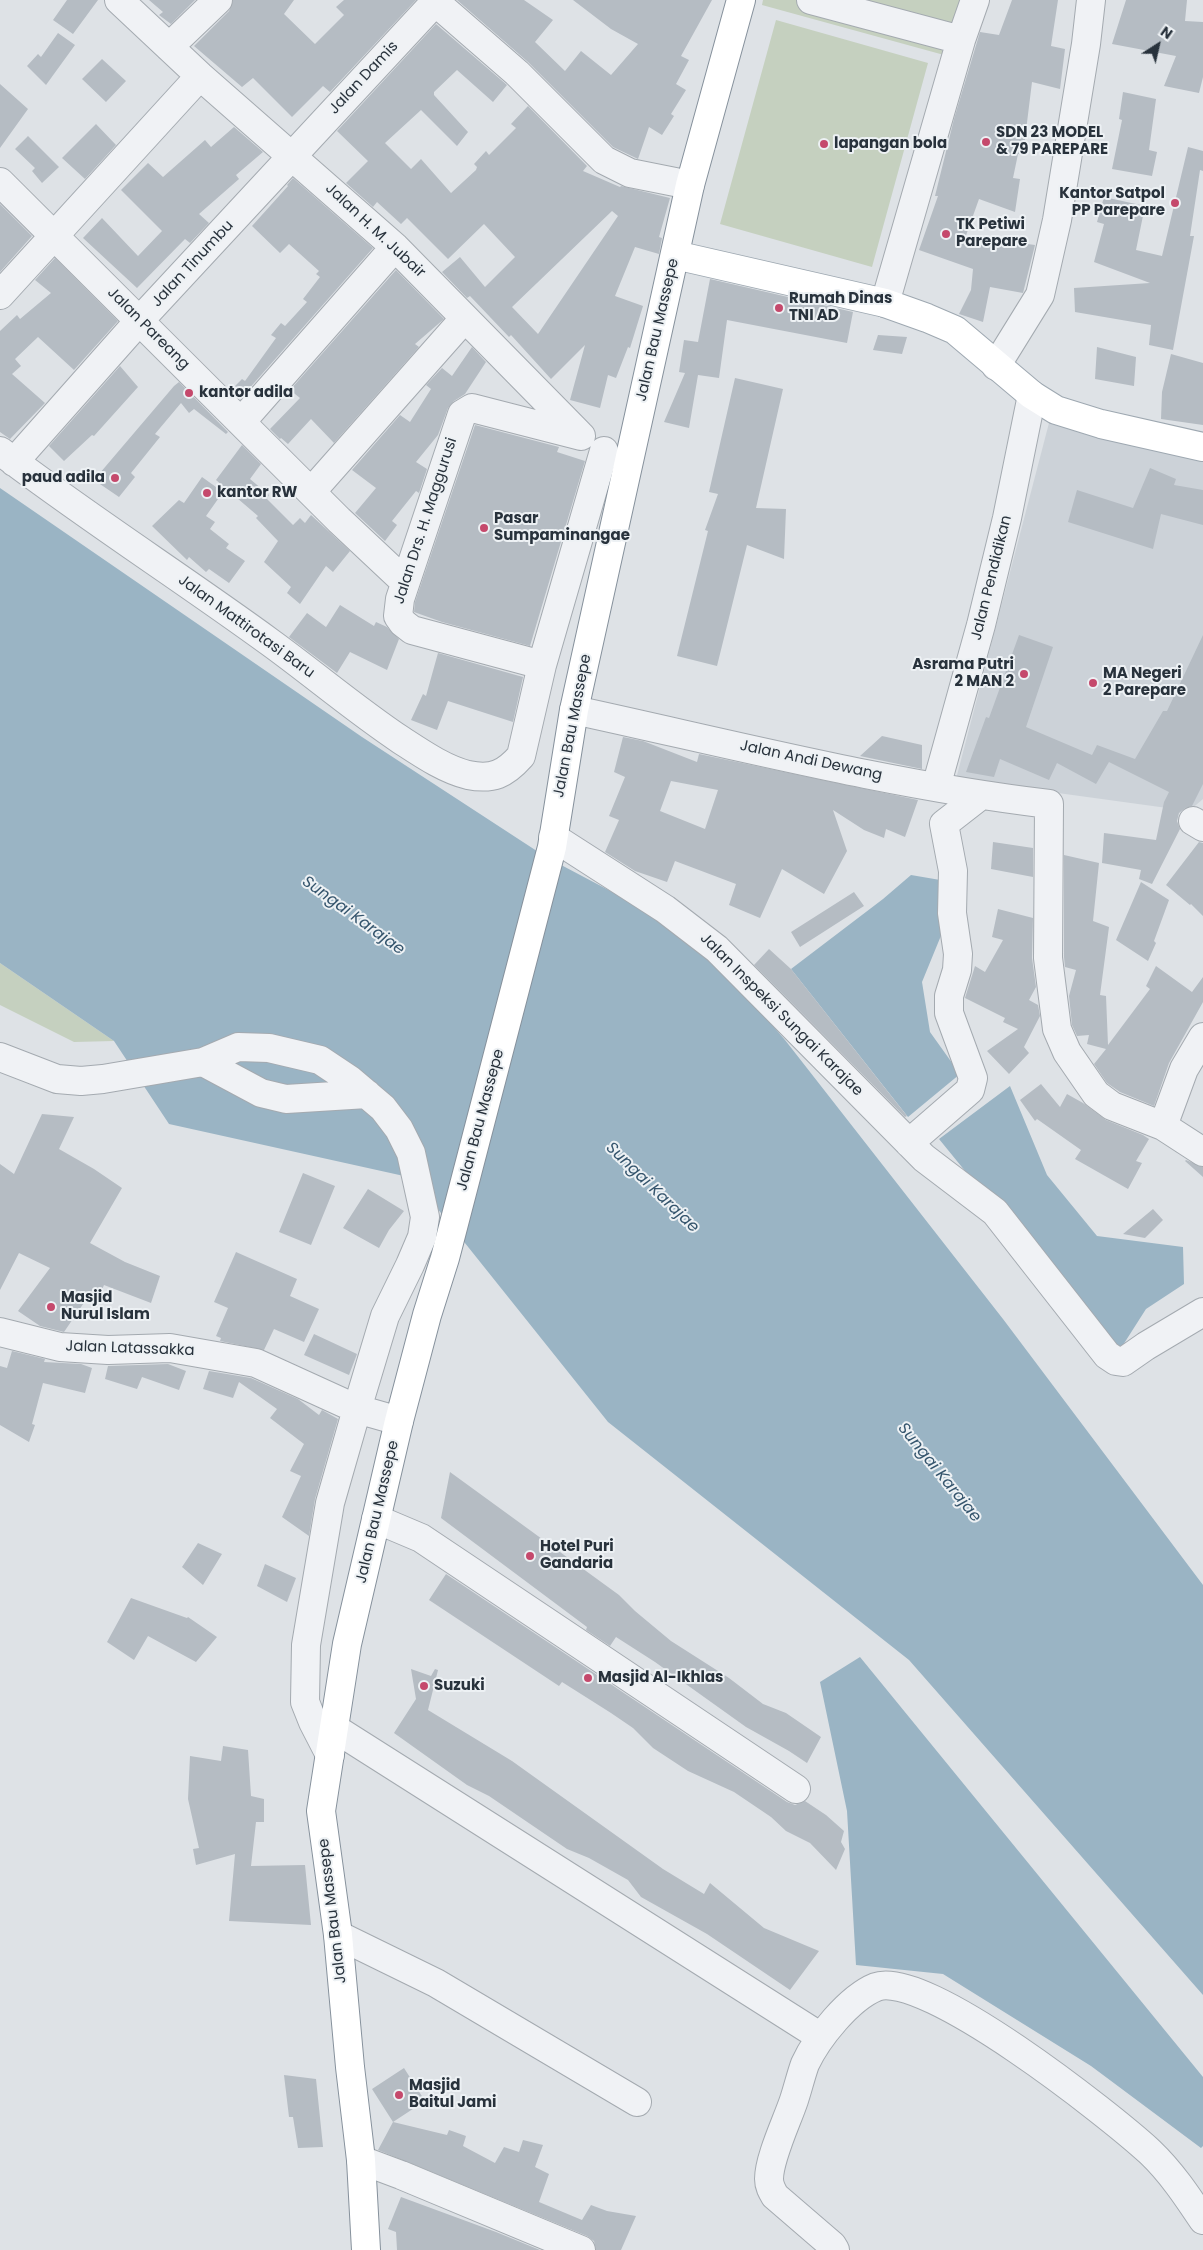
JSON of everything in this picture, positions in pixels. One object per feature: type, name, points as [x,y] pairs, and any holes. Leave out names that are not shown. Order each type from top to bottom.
[{"type":"main road","name":"Jalan Bau Massepe","points":[[366,2250],[361,2160],[338,1935],[321,1811],[347,1644],[399,1421],[427,1314],[445,1258],[552,842],[617,452],[675,255],[690,185],[742,0]]},
{"type":"main road","points":[[675,255],[885,303],[955,330],[1032,396],[1056,410],[1076,418],[1203,447]]},
{"type":"street","name":"Jalan H. M. Jubair","points":[[119,0],[200,76],[395,247],[581,436],[617,452]]},
{"type":"street","points":[[169,47],[218,0]]},
{"type":"street","points":[[811,0],[961,40]]},
{"type":"street","points":[[885,303],[961,40],[975,0]]},
{"type":"street","points":[[996,366],[1040,295],[1057,220],[1086,44],[1091,0]]},
{"type":"street","points":[[435,1],[517,74],[604,160],[630,173],[690,185]]},
{"type":"street","name":"Jalan Damis","points":[[293,156],[435,1]]},
{"type":"street","points":[[0,296],[200,76]]},
{"type":"street","name":"Jalan Tinumbu","points":[[7,457],[140,321],[293,156]]},
{"type":"street","name":"Jalan Pareang","points":[[0,182],[311,492],[404,581]]},
{"type":"street","points":[[241,422],[395,247]]},
{"type":"street","points":[[311,492],[464,319]]},
{"type":"street","name":"Jalan Pendidikan","points":[[936,787],[981,625],[1008,518],[1032,396]]},
{"type":"street","name":"Jalan Drs. H. Maggurusi","points":[[542,666],[412,630],[402,624],[398,616],[400,599],[404,581],[459,418],[464,412],[472,408],[480,409],[581,436]]},
{"type":"street","points":[[542,666],[617,452]]},
{"type":"street","name":"Jalan Mattirotasi Baru","points":[[7,457],[272,644],[358,711],[426,756],[468,775],[487,776],[504,773],[521,756],[542,666]]},
{"type":"street","name":"Jalan Andi Dewang","points":[[574,710],[980,796],[1048,804],[1048,958],[1057,1029],[1067,1052],[1096,1094],[1112,1106],[1163,1126]]},
{"type":"street","points":[[909,1143],[970,1090],[972,1084],[973,1078],[949,1013],[949,996],[957,970],[958,954],[952,913],[953,871],[944,824],[980,796]]},
{"type":"street","name":"Jalan Inspeksi Sungai Karajae","points":[[552,842],[665,909],[717,949],[924,1158],[995,1212],[1107,1356],[1116,1361],[1123,1362],[1203,1312]]},
{"type":"street","points":[[1203,1037],[1184,1070],[1163,1126],[1203,1152]]},
{"type":"street","points":[[0,1057],[57,1079],[81,1081],[203,1062],[238,1047],[269,1048],[320,1060],[350,1080],[383,1108],[399,1129],[412,1153],[425,1217],[422,1237],[385,1316],[330,1503],[306,1645],[306,1702],[313,1722],[330,1755]]},
{"type":"street","points":[[203,1062],[262,1093],[286,1099],[367,1094]]},
{"type":"street","name":"Jalan Latassakka","points":[[0,1332],[60,1346],[108,1350],[170,1348],[256,1363],[357,1409],[399,1421]]},
{"type":"street","points":[[376,1519],[415,1535],[796,1789]]},
{"type":"street","points":[[334,1728],[821,2037]]},
{"type":"street","points":[[338,1935],[436,1983],[637,2102]]},
{"type":"street","points":[[835,2250],[832,2245],[775,2196],[770,2188],[770,2168],[806,2064],[821,2037],[856,1999],[877,1986],[895,1985],[918,1992],[953,2010],[1010,2044],[1097,2108],[1150,2152],[1180,2185],[1203,2220]]},
{"type":"street","points":[[361,2160],[581,2250]]},
{"type":"shaded area","name":"MA Negeri 2 Parepare","points":[[1049,423],[1203,459],[1203,799],[1189,811],[956,779]]},
{"type":"green space","points":[[763,0],[962,0],[944,55],[762,5]]},
{"type":"green space","name":"lapangan bola","points":[[776,20],[928,63],[872,267],[720,224]]},
{"type":"green space","points":[[0,963],[114,1041],[74,1042],[0,1005]]},
{"type":"water","name":"Sungai Karajae","points":[[0,488],[362,737],[546,857],[688,932],[731,977],[785,1040],[1003,1319],[1203,1585],[1203,1995],[909,1660],[608,1422],[413,1178],[169,1124],[114,1041],[0,963]]},
{"type":"water","points":[[911,875],[946,881],[947,921],[922,982],[930,1032],[960,1074],[908,1117],[791,969],[883,899]]},
{"type":"water","points":[[1010,1086],[1047,1175],[1097,1236],[1183,1247],[1184,1284],[1146,1309],[1116,1356],[939,1139]]},
{"type":"water","points":[[860,1657],[1203,2077],[1203,2146],[1201,2148],[1091,2066],[943,1974],[856,1965],[847,1811],[820,1682]]},
{"type":"building","points":[[67,0],[98,0],[73,34],[53,20]]},
{"type":"building","points":[[149,0],[195,0],[171,24],[159,15],[163,12]]},
{"type":"building","points":[[233,0],[294,0],[284,14],[315,44],[344,15],[336,7],[344,0],[416,0],[330,92],[323,86],[292,117],[253,78],[242,87],[194,46],[229,11]]},
{"type":"building","points":[[457,0],[524,0],[553,20],[535,42],[565,71],[581,51],[611,75],[638,44],[611,29],[573,0],[712,0],[681,56],[689,60],[676,84],[686,90],[671,114],[674,116],[662,135],[649,127],[638,159],[613,147],[528,62]]},
{"type":"building","name":"SDN 23 MODEL & 79 PAREPARE","points":[[1012,0],[1058,0],[1051,46],[1065,49],[1060,89],[1032,82],[1023,155],[1018,154],[1013,178],[1020,179],[1015,212],[979,199],[964,241],[1012,238],[1012,242],[1035,245],[1023,293],[990,287],[983,322],[959,314],[971,290],[973,269],[919,250],[938,196],[935,196],[954,119],[980,32],[999,35]]},
{"type":"building","points":[[1126,0],[1187,0],[1185,21],[1203,22],[1203,77],[1199,93],[1164,86],[1176,56],[1112,44]]},
{"type":"building","points":[[436,24],[507,85],[493,102],[457,70],[434,92],[434,95],[468,132],[457,146],[421,110],[385,143],[411,169],[421,159],[451,193],[476,170],[477,167],[474,164],[486,151],[489,155],[516,128],[511,124],[528,106],[587,166],[583,171],[620,187],[670,198],[659,237],[662,238],[659,254],[635,247],[615,296],[643,306],[630,348],[628,347],[616,378],[608,375],[600,408],[570,400],[585,345],[551,379],[511,335],[509,337],[470,296],[467,298],[442,272],[460,257],[485,287],[515,257],[484,224],[448,259],[407,218],[401,224],[377,202],[373,207],[346,183],[368,161],[337,131]],"holes":[[[612,211],[618,216],[538,334],[512,307]]]},
{"type":"building","points":[[58,33],[75,45],[46,85],[27,66],[38,54],[41,57]]},
{"type":"building","points":[[102,59],[126,81],[106,102],[82,79]]},
{"type":"building","points":[[0,84],[28,109],[0,148]]},
{"type":"building","points":[[1123,92],[1156,99],[1149,150],[1157,152],[1152,176],[1112,169],[1122,120],[1119,119]]},
{"type":"building","points":[[96,124],[116,145],[85,179],[62,158]]},
{"type":"building","points":[[234,127],[263,152],[236,175],[239,179],[199,214],[209,223],[190,243],[185,239],[137,288],[83,238],[102,218],[138,256],[162,231],[121,190],[148,163],[163,177],[205,140],[211,147]]},
{"type":"building","points":[[28,136],[59,167],[42,183],[32,171],[35,168],[15,149]]},
{"type":"building","points":[[1188,147],[1203,151],[1203,171],[1200,170],[1190,236],[1194,236],[1173,350],[1149,345],[1151,325],[1075,312],[1074,288],[1150,283],[1094,262],[1104,224],[1097,222],[1104,197],[1145,206],[1136,250],[1162,256]]},
{"type":"building","points":[[293,178],[373,248],[240,399],[231,390],[242,379],[245,381],[276,338],[271,335],[281,323],[285,326],[307,302],[303,299],[320,277],[316,274],[319,271],[289,244],[280,253],[252,226]]},
{"type":"building","points":[[0,204],[32,236],[0,272]]},
{"type":"building","points":[[55,258],[118,321],[74,370],[38,337],[15,359],[21,366],[12,374],[45,403],[10,439],[0,432],[0,331],[17,315],[20,319],[51,293],[35,280]]},
{"type":"building","points":[[396,270],[444,319],[415,344],[419,347],[334,443],[311,419],[288,444],[280,439],[270,429],[300,398],[290,390]]},
{"type":"building","name":"Rumah Dinas TNI AD","points":[[710,279],[853,312],[847,343],[727,320],[719,378],[698,375],[689,428],[664,422],[685,373],[679,372],[684,340],[698,342]]},
{"type":"building","points":[[878,335],[907,337],[902,354],[873,350]]},
{"type":"building","points":[[472,347],[486,362],[465,394],[454,401],[448,408],[438,435],[416,462],[427,469],[419,493],[416,491],[392,521],[397,525],[385,541],[355,513],[376,488],[352,470],[400,415],[410,422],[431,389],[426,385],[442,368],[452,376]]},
{"type":"building","points":[[1097,347],[1136,357],[1134,386],[1095,379]]},
{"type":"building","points":[[1171,354],[1203,363],[1203,425],[1161,419],[1162,392]]},
{"type":"building","points":[[120,366],[138,387],[94,436],[92,435],[64,461],[49,446]]},
{"type":"building","points":[[735,378],[783,389],[756,508],[786,509],[784,559],[747,545],[717,666],[677,656],[708,531],[705,530],[718,494],[709,492]]},
{"type":"building","points":[[179,382],[228,432],[226,434],[194,409],[189,413],[181,403],[155,434],[160,437],[131,473],[135,477],[119,497],[94,480],[174,386]]},
{"type":"building","name":"Pasar Sumpaminangae","points":[[475,425],[559,447],[557,452],[585,461],[530,646],[442,622],[414,612],[415,602]]},
{"type":"building","points":[[242,445],[261,464],[250,479],[269,495],[267,499],[293,525],[300,518],[305,523],[311,515],[350,551],[333,572],[326,566],[300,604],[287,593],[291,587],[264,562],[278,541],[256,518],[258,516],[216,480]]},
{"type":"building","points":[[1150,468],[1176,479],[1174,485],[1203,490],[1203,525],[1161,514],[1153,549],[1068,522],[1077,490],[1133,508]]},
{"type":"building","points":[[202,477],[223,492],[206,516],[215,522],[210,529],[229,544],[226,548],[245,561],[229,583],[209,569],[206,572],[189,557],[187,560],[152,526],[179,500],[184,503]]},
{"type":"building","points":[[340,605],[374,626],[376,622],[387,627],[399,639],[387,670],[350,652],[337,673],[289,637],[307,613],[326,627]]},
{"type":"building","points":[[1019,635],[1053,647],[1026,727],[1092,755],[1097,745],[1135,759],[1163,711],[1167,711],[1203,635],[1203,784],[1192,806],[1185,808],[1179,813],[1177,821],[1180,829],[1152,884],[1139,879],[1141,870],[1102,863],[1104,833],[1156,840],[1164,802],[1169,792],[1109,762],[1096,784],[1057,763],[1049,780],[1000,759],[994,777],[966,772],[986,717],[989,718]]},
{"type":"building","points":[[438,653],[523,677],[513,722],[448,701],[437,730],[411,720],[423,694],[426,696]]},
{"type":"building","points":[[882,736],[922,745],[922,769],[860,756]]},
{"type":"building","points":[[623,737],[643,741],[697,762],[699,754],[918,800],[905,837],[886,829],[884,838],[864,830],[833,810],[847,851],[824,894],[782,869],[760,918],[729,905],[736,884],[675,861],[667,882],[635,871],[605,852],[619,820],[609,816],[625,777],[614,772]],"holes":[[[671,781],[718,790],[705,829],[660,811]]]},
{"type":"building","points":[[993,842],[1033,848],[1033,877],[991,869]]},
{"type":"building","points":[[1199,842],[1203,843],[1203,916],[1166,885]]},
{"type":"building","points":[[1064,855],[1099,863],[1093,921],[1109,927],[1100,995],[1106,996],[1108,1045],[1150,989],[1146,986],[1156,966],[1192,992],[1203,977],[1203,1002],[1169,1063],[1154,1106],[1120,1092],[1107,1083],[1094,1064],[1106,1049],[1087,1044],[1089,1035],[1077,1036],[1072,1025],[1069,996],[1076,970],[1065,967]]},
{"type":"building","points":[[1141,882],[1169,900],[1154,941],[1156,943],[1148,961],[1116,940]]},
{"type":"building","points":[[854,892],[864,906],[800,947],[791,932]]},
{"type":"building","points":[[998,909],[1033,918],[1032,958],[1036,987],[1029,1000],[1038,1005],[1040,1016],[1024,1047],[1029,1053],[1009,1074],[987,1051],[1018,1029],[1003,1022],[1005,1018],[965,998],[975,966],[985,972],[1003,940],[992,937]]},
{"type":"building","points":[[769,949],[791,969],[907,1116],[905,1117],[754,965]]},
{"type":"building","points":[[1041,1084],[1060,1107],[1067,1094],[1106,1120],[1149,1139],[1136,1161],[1142,1163],[1128,1189],[1075,1159],[1081,1150],[1037,1119],[1035,1121],[1020,1100]]},
{"type":"building","points":[[42,1114],[74,1117],[59,1149],[122,1188],[90,1243],[125,1262],[160,1276],[151,1303],[104,1285],[101,1292],[94,1288],[64,1332],[40,1326],[18,1311],[50,1268],[19,1253],[0,1290],[0,1164],[14,1174]]},
{"type":"building","points":[[1185,1161],[1203,1167],[1203,1177]]},
{"type":"building","points":[[303,1173],[335,1186],[311,1245],[279,1232]]},
{"type":"building","points":[[368,1189],[404,1211],[389,1230],[379,1248],[343,1228]]},
{"type":"building","points":[[1153,1209],[1163,1220],[1145,1238],[1123,1234]]},
{"type":"building","points":[[236,1252],[297,1279],[290,1296],[319,1309],[304,1342],[274,1329],[264,1350],[220,1341],[221,1338],[216,1336],[228,1308],[214,1302]]},
{"type":"building","points":[[314,1334],[357,1354],[349,1375],[304,1355]]},
{"type":"building","points":[[12,1351],[45,1359],[44,1362],[81,1364],[92,1368],[85,1393],[43,1383],[32,1424],[35,1425],[29,1442],[0,1425],[0,1366],[7,1368]]},
{"type":"building","points":[[168,1364],[186,1371],[179,1390],[142,1377],[137,1389],[105,1379],[108,1366]]},
{"type":"building","points":[[209,1371],[251,1378],[298,1399],[319,1415],[322,1410],[338,1419],[315,1499],[309,1536],[282,1517],[301,1476],[290,1471],[304,1444],[270,1418],[277,1409],[239,1382],[233,1398],[203,1389]]},
{"type":"building","points":[[450,1472],[619,1595],[671,1641],[729,1678],[763,1704],[786,1713],[821,1737],[807,1763],[746,1727],[655,1662],[616,1637],[610,1646],[586,1630],[587,1627],[441,1518]]},
{"type":"building","points":[[198,1543],[222,1554],[203,1585],[182,1567]]},
{"type":"building","points":[[265,1564],[296,1578],[287,1602],[257,1586]]},
{"type":"building","points":[[446,1574],[787,1802],[795,1805],[805,1801],[826,1815],[844,1831],[841,1842],[845,1849],[836,1870],[810,1843],[786,1831],[771,1817],[734,1792],[688,1771],[653,1748],[633,1728],[611,1713],[562,1682],[559,1686],[429,1600]]},
{"type":"building","points":[[131,1598],[188,1617],[217,1637],[196,1662],[148,1636],[134,1660],[107,1642]]},
{"type":"building","points":[[411,1669],[431,1676],[435,1669],[438,1670],[428,1710],[512,1761],[663,1869],[704,1894],[710,1883],[764,1928],[819,1951],[790,1990],[707,1934],[641,1897],[628,1880],[589,1858],[567,1849],[489,1796],[467,1785],[394,1733],[416,1699]]},
{"type":"building","points":[[223,1746],[248,1750],[251,1796],[264,1799],[264,1822],[256,1822],[251,1866],[305,1865],[311,1925],[229,1921],[235,1854],[196,1865],[193,1849],[199,1848],[188,1799],[190,1756],[221,1761]]},
{"type":"building","name":"Masjid Baitul Jami","points":[[404,2068],[425,2101],[393,2122],[372,2089]]},
{"type":"building","points":[[284,2075],[316,2079],[323,2147],[298,2148],[293,2117],[289,2117]]},
{"type":"building","points":[[393,2122],[447,2135],[449,2130],[466,2136],[463,2146],[495,2163],[504,2147],[519,2152],[523,2140],[543,2145],[535,2167],[549,2174],[539,2202],[582,2220],[591,2205],[607,2211],[636,2216],[621,2250],[596,2250],[594,2241],[587,2236],[378,2150]]},
{"type":"building","points":[[401,2197],[540,2250],[397,2250],[396,2232],[388,2229]]},
{"type":"place","name":"SDN 23 MODEL & 79 PAREPARE","points":[[986,142]]},
{"type":"place","name":"lapangan bola","points":[[824,144]]},
{"type":"place","name":"Kantor Satpol PP Parepare","points":[[1175,203]]},
{"type":"place","name":"TK Petiwi Parepare","points":[[946,234]]},
{"type":"place","name":"Rumah Dinas TNI AD","points":[[779,308]]},
{"type":"place","name":"kantor adila","points":[[189,393]]},
{"type":"place","name":"paud adila","points":[[115,478]]},
{"type":"place","name":"kantor RW","points":[[207,493]]},
{"type":"place","name":"Pasar Sumpaminangae","points":[[484,528]]},
{"type":"place","name":"Asrama Putri 2 MAN 2","points":[[1024,674]]},
{"type":"place","name":"MA Negeri 2 Parepare","points":[[1093,683]]},
{"type":"place","name":"Masjid Nurul Islam","points":[[51,1307]]},
{"type":"place","name":"Hotel Puri Gandaria","points":[[530,1556]]},
{"type":"place","name":"Masjid Al-Ikhlas","points":[[588,1678]]},
{"type":"place","name":"Suzuki","points":[[424,1686]]},
{"type":"place","name":"Masjid Baitul Jami","points":[[399,2095]]}]
